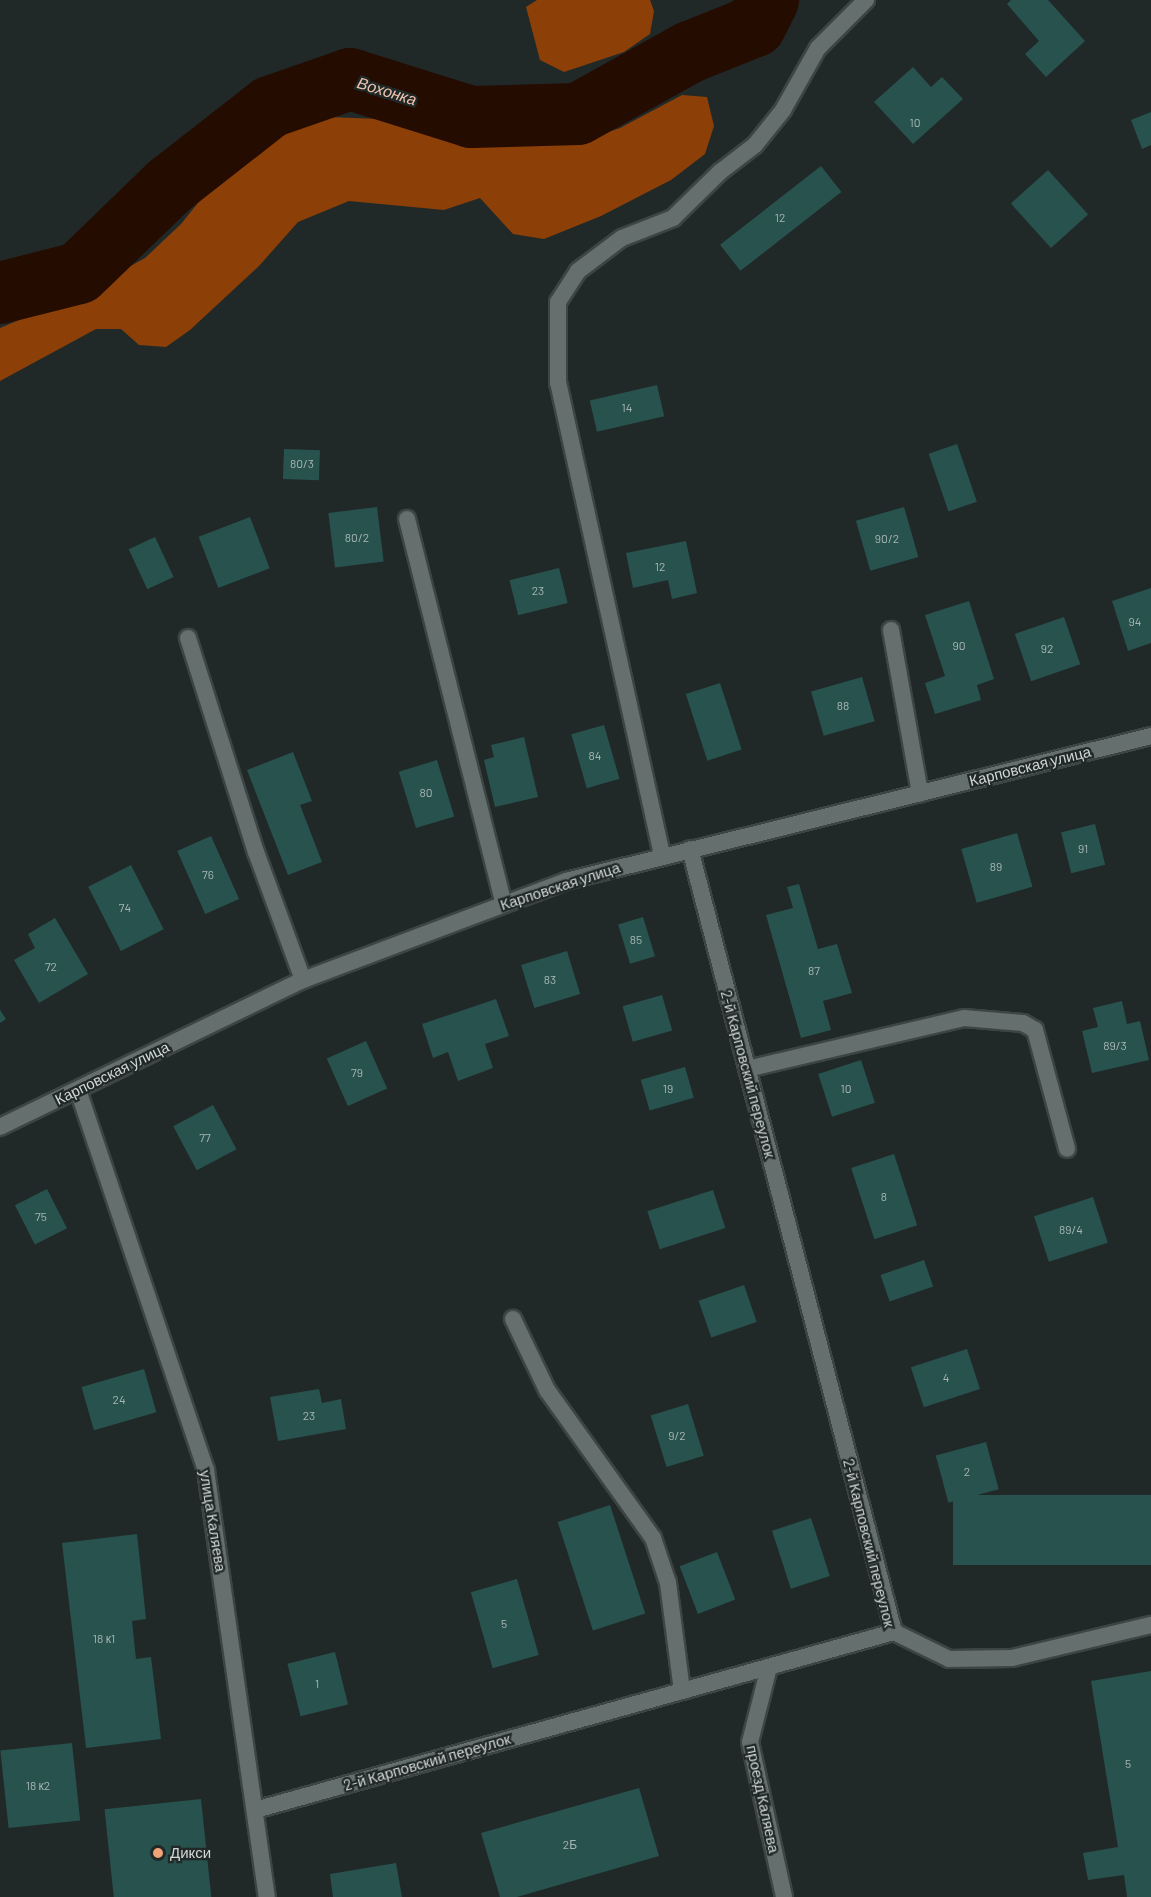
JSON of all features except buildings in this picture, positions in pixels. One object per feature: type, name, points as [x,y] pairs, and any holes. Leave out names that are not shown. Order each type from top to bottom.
[{"type":"street","points":[[662,855],[558,382],[558,302],[578,271],[622,238],[673,218],[720,172],[755,145],[783,110],[818,48],[866,0]]},
{"type":"street","points":[[407,519],[504,904]]},
{"type":"street","points":[[891,630],[920,793]]},
{"type":"street","points":[[188,638],[256,852],[303,980]]},
{"type":"street","name":"Карповская улица","points":[[0,1127],[303,980],[566,881],[662,855],[1151,736]]},
{"type":"street","name":"2-й Карповский переулок","points":[[255,1810],[894,1632],[690,849]]},
{"type":"street","points":[[747,1069],[964,1018],[1023,1023],[1035,1029],[1067,1149]]},
{"type":"street","name":"улица Каляева","points":[[78,1090],[206,1470],[267,1897]]},
{"type":"street","points":[[513,1319],[547,1390],[653,1538],[668,1582],[682,1691]]},
{"type":"street","points":[[894,1632],[949,1659],[1012,1658],[1151,1625]]},
{"type":"street","name":"проезд Каляева","points":[[769,1667],[750,1742],[784,1897]]},
{"type":"shaded area","points":[[537,0],[650,0],[654,11],[650,34],[624,52],[564,72],[540,60],[526,7]]},
{"type":"shaded area","points":[[682,95],[707,97],[714,126],[705,154],[671,180],[601,216],[544,239],[513,234],[480,198],[444,210],[349,201],[298,222],[259,266],[190,330],[166,347],[139,345],[121,329],[96,329],[0,381],[0,328],[76,296],[145,258],[181,224],[222,173],[276,132],[330,117],[379,119],[453,137],[578,142],[620,128]]},
{"type":"waterway","name":"Вохонка","points":[[0,293],[79,273],[169,186],[270,107],[350,79],[471,117],[578,114],[690,52],[755,26],[768,0]]},
{"type":"place","name":"Дикси","points":[[158,1853]]}]
